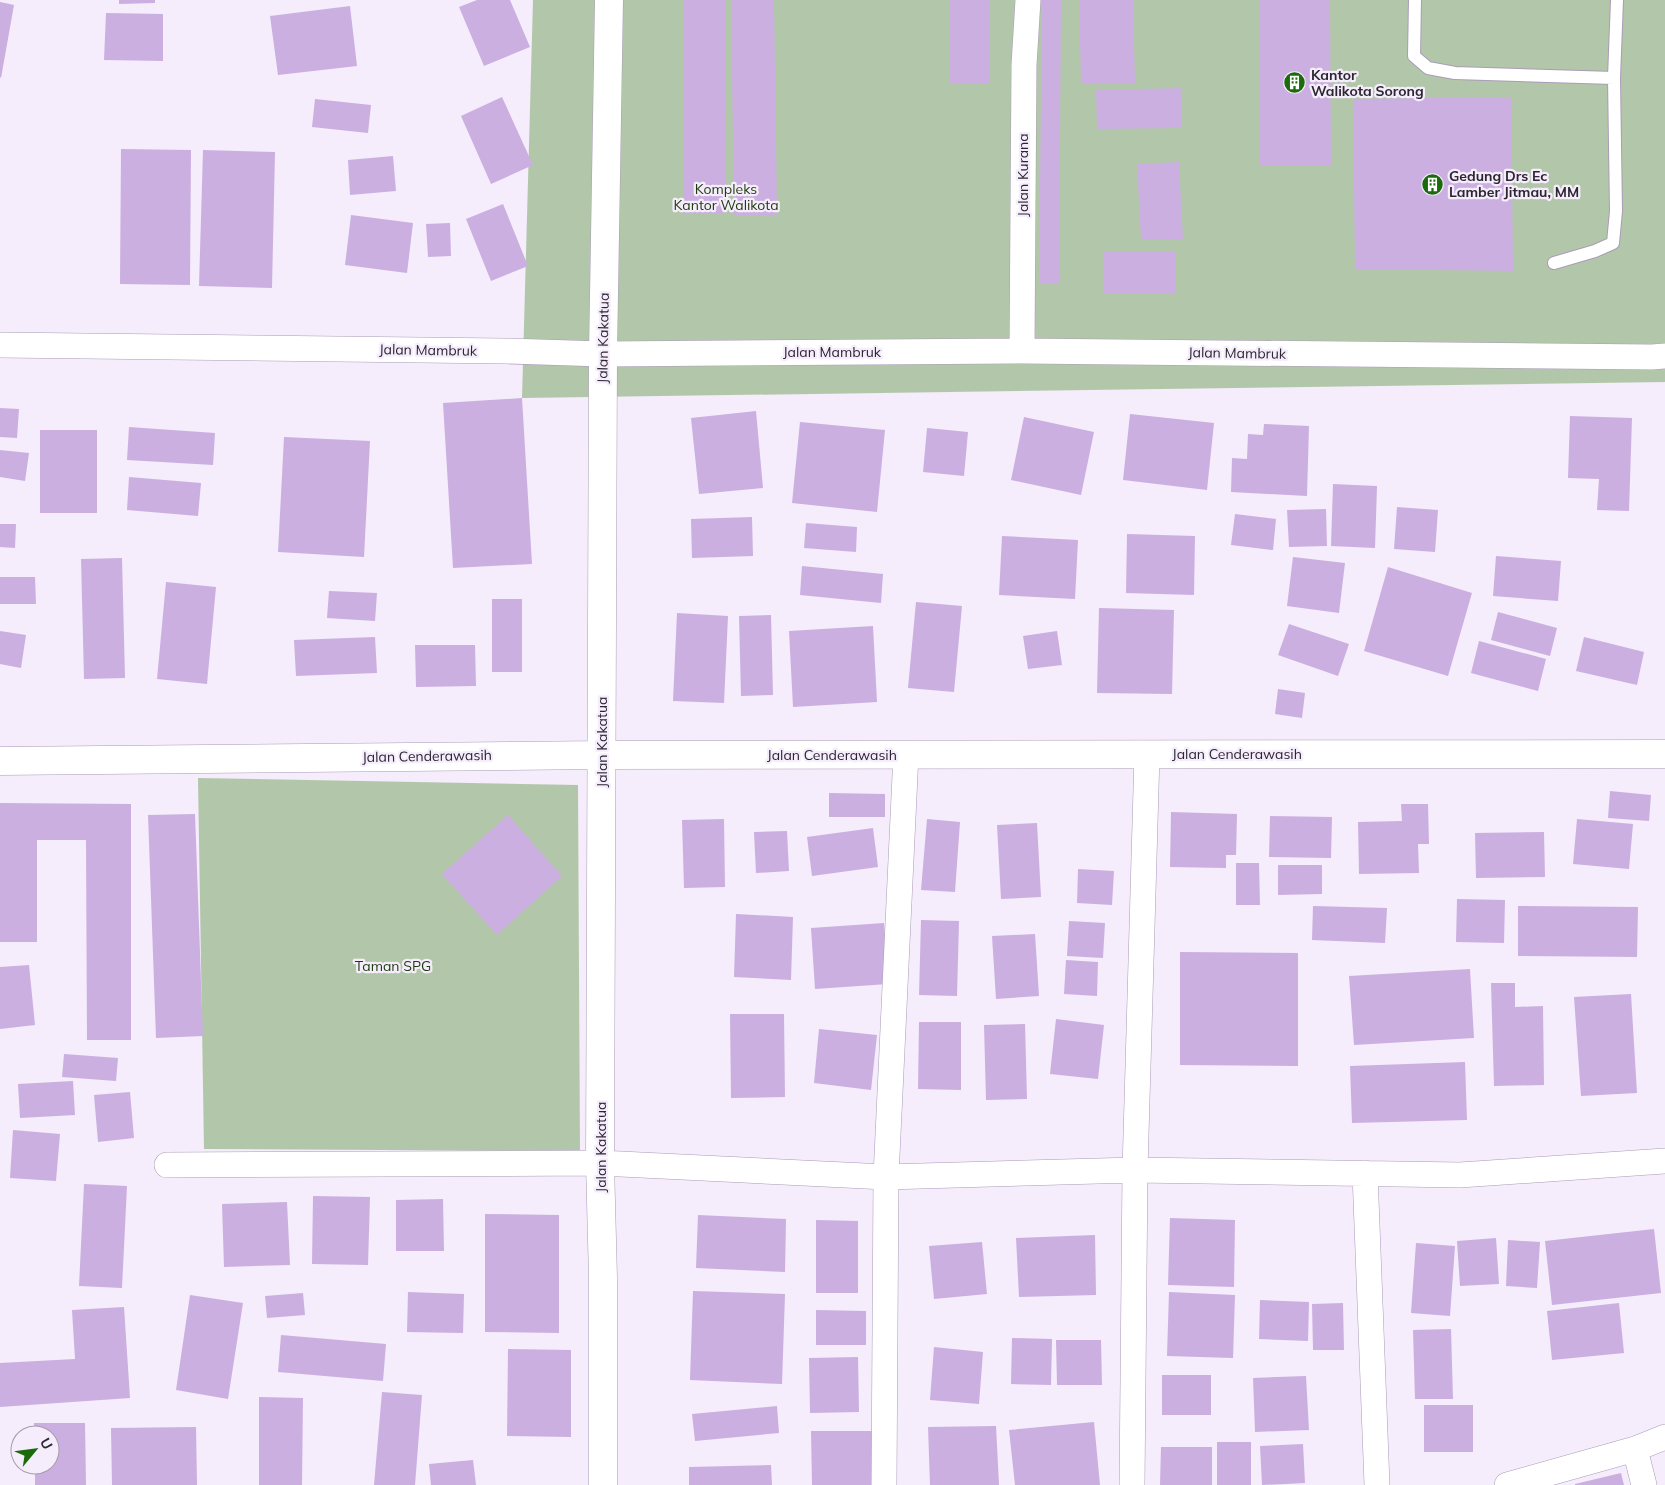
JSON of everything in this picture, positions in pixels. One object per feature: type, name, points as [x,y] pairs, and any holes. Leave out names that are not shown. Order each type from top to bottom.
[{"type":"street","name":"Jalan Kakatua","points":[[603,1485],[603,1278],[600,1163],[603,354],[609,0]]},
{"type":"street","name":"Jalan Kurana","points":[[1022,351],[1024,64],[1028,0]]},
{"type":"street","name":"Jalan Mambruk","points":[[0,345],[504,350],[603,354],[1022,351],[1665,356]]},
{"type":"street","points":[[884,1485],[886,1178],[906,754]]},
{"type":"street","points":[[1132,1485],[1135,1170],[1147,754]]},
{"type":"street","name":"Jalan Cenderawasih","points":[[0,761],[602,755],[1665,754]]},
{"type":"street","points":[[167,1165],[600,1163],[886,1178],[1135,1170],[1460,1176],[1665,1161]]},
{"type":"street","points":[[1365,1173],[1377,1485]]},
{"type":"street","points":[[1507,1485],[1635,1449],[1665,1438]]},
{"type":"street","points":[[1635,1449],[1644,1485]]},
{"type":"lane","points":[[1415,0],[1414,56],[1428,68],[1455,73],[1614,78]]},
{"type":"lane","points":[[1554,263],[1595,252],[1613,243],[1616,211],[1614,78],[1617,0]]},
{"type":"green space","name":"Kompleks Kantor Walikota","points":[[533,0],[1665,0],[1665,382],[522,398]]},
{"type":"green space","name":"Taman SPG","points":[[198,778],[578,785],[580,1151],[204,1149]]},
{"type":"building","points":[[119,0],[155,0],[155,3],[119,4]]},
{"type":"building","points":[[477,0],[510,0],[530,47],[484,66],[459,7]]},
{"type":"building","points":[[684,0],[726,0],[725,213],[683,213]]},
{"type":"building","points":[[731,0],[774,0],[777,215],[734,215]]},
{"type":"building","points":[[949,0],[990,0],[990,83],[950,83]]},
{"type":"building","points":[[1042,0],[1061,0],[1059,284],[1039,284]]},
{"type":"building","points":[[1079,0],[1133,0],[1135,84],[1081,84]]},
{"type":"building","name":"Kantor Walikota Sorong","points":[[1259,0],[1330,0],[1331,166],[1260,166]]},
{"type":"building","points":[[0,2],[14,5],[1,78],[0,77]]},
{"type":"building","points":[[350,6],[357,66],[278,75],[270,16]]},
{"type":"building","points":[[106,13],[163,14],[163,61],[104,60]]},
{"type":"building","points":[[1181,88],[1181,128],[1097,129],[1096,90]]},
{"type":"building","points":[[502,97],[533,165],[491,184],[461,116]]},
{"type":"building","name":"Gedung Drs Ec Lamber Jitmau, MM","points":[[1511,97],[1513,271],[1355,269],[1353,99]]},
{"type":"building","points":[[315,99],[371,105],[368,133],[312,127]]},
{"type":"building","points":[[121,149],[191,150],[190,285],[120,284]]},
{"type":"building","points":[[203,150],[275,152],[272,288],[199,286]]},
{"type":"building","points":[[393,156],[396,191],[350,195],[348,160]]},
{"type":"building","points":[[1179,162],[1183,239],[1141,240],[1137,164]]},
{"type":"building","points":[[503,204],[528,266],[491,281],[466,219]]},
{"type":"building","points":[[351,215],[413,223],[407,273],[345,265]]},
{"type":"building","points":[[450,223],[451,256],[428,257],[426,224]]},
{"type":"building","points":[[1104,251],[1175,251],[1176,293],[1104,293]]},
{"type":"building","points":[[522,398],[532,564],[453,568],[443,403]]},
{"type":"building","points":[[0,408],[19,409],[17,438],[0,437]]},
{"type":"building","points":[[756,411],[763,488],[699,494],[691,418]]},
{"type":"building","points":[[1130,414],[1214,423],[1207,490],[1123,480]]},
{"type":"building","points":[[1570,416],[1632,418],[1629,511],[1597,510],[1599,479],[1568,478]]},
{"type":"building","points":[[1024,417],[1094,432],[1081,495],[1011,480]]},
{"type":"building","points":[[800,422],[885,430],[877,512],[792,503]]},
{"type":"building","points":[[1264,424],[1309,426],[1307,496],[1231,492],[1232,458],[1247,459],[1248,434],[1263,435]]},
{"type":"building","points":[[129,427],[215,433],[213,465],[127,460]]},
{"type":"building","points":[[927,428],[968,432],[964,476],[923,472]]},
{"type":"building","points":[[40,430],[97,430],[97,513],[40,513]]},
{"type":"building","points":[[284,437],[370,441],[364,557],[278,552]]},
{"type":"building","points":[[0,450],[29,453],[25,481],[0,477]]},
{"type":"building","points":[[129,477],[201,483],[198,516],[127,510]]},
{"type":"building","points":[[1333,484],[1377,486],[1375,548],[1331,546]]},
{"type":"building","points":[[1397,507],[1438,510],[1435,552],[1394,549]]},
{"type":"building","points":[[1326,509],[1327,546],[1289,547],[1287,510]]},
{"type":"building","points":[[1235,514],[1276,519],[1273,550],[1231,545]]},
{"type":"building","points":[[752,517],[753,556],[692,558],[691,519]]},
{"type":"building","points":[[806,523],[857,527],[856,552],[804,548]]},
{"type":"building","points":[[0,524],[16,524],[15,548],[0,547]]},
{"type":"building","points":[[1127,534],[1195,536],[1194,595],[1126,593]]},
{"type":"building","points":[[1002,536],[1078,540],[1075,599],[999,595]]},
{"type":"building","points":[[1496,556],[1561,561],[1558,601],[1493,596]]},
{"type":"building","points":[[1293,557],[1345,563],[1339,613],[1287,606]]},
{"type":"building","points":[[122,558],[125,678],[84,679],[81,559]]},
{"type":"building","points":[[802,566],[883,574],[881,603],[800,595]]},
{"type":"building","points":[[1388,567],[1472,593],[1448,676],[1364,651]]},
{"type":"building","points":[[0,577],[35,577],[36,604],[0,604]]},
{"type":"building","points":[[166,582],[216,587],[207,684],[157,679]]},
{"type":"building","points":[[329,591],[377,593],[375,621],[327,618]]},
{"type":"building","points":[[492,599],[522,599],[522,672],[492,672]]},
{"type":"building","points":[[916,602],[962,606],[954,692],[908,688]]},
{"type":"building","points":[[1099,608],[1174,610],[1172,694],[1097,693]]},
{"type":"building","points":[[1498,612],[1557,628],[1550,656],[1491,640]]},
{"type":"building","points":[[677,613],[728,616],[724,703],[673,701]]},
{"type":"building","points":[[771,615],[773,695],[741,696],[739,616]]},
{"type":"building","points":[[1289,624],[1349,644],[1338,676],[1278,655]]},
{"type":"building","points":[[873,626],[877,702],[793,707],[789,631]]},
{"type":"building","points":[[0,631],[26,635],[21,668],[0,664]]},
{"type":"building","points":[[1057,631],[1062,665],[1028,669],[1023,636]]},
{"type":"building","points":[[375,637],[377,673],[296,676],[294,640]]},
{"type":"building","points":[[1584,637],[1644,652],[1637,685],[1576,671]]},
{"type":"building","points":[[1479,641],[1546,659],[1538,691],[1471,673]]},
{"type":"building","points":[[415,645],[475,645],[476,686],[416,687]]},
{"type":"building","points":[[1278,689],[1305,693],[1302,718],[1275,714]]},
{"type":"building","points":[[1610,791],[1651,795],[1649,821],[1608,818]]},
{"type":"building","points":[[829,793],[885,794],[885,817],[829,817]]},
{"type":"building","points":[[0,803],[131,804],[131,1040],[87,1040],[86,840],[37,840],[37,942],[0,942]]},
{"type":"building","points":[[1401,804],[1428,804],[1429,844],[1418,844],[1419,873],[1359,874],[1358,822],[1402,821]]},
{"type":"building","points":[[1171,812],[1237,814],[1236,855],[1226,855],[1226,868],[1170,867]]},
{"type":"building","points":[[195,814],[203,1036],[156,1038],[148,815]]},
{"type":"building","points":[[508,815],[562,876],[497,935],[442,874]]},
{"type":"building","points":[[1270,816],[1332,817],[1331,858],[1269,857]]},
{"type":"building","points":[[724,819],[725,887],[684,888],[682,820]]},
{"type":"building","points":[[927,819],[960,822],[955,892],[921,890]]},
{"type":"building","points":[[1577,819],[1633,824],[1629,869],[1573,864]]},
{"type":"building","points":[[1037,823],[1041,897],[1001,899],[997,825]]},
{"type":"building","points":[[873,828],[878,867],[812,876],[807,837]]},
{"type":"building","points":[[787,831],[789,871],[756,873],[754,832]]},
{"type":"building","points":[[1544,832],[1545,877],[1476,878],[1475,833]]},
{"type":"building","points":[[1236,863],[1259,863],[1260,905],[1236,905]]},
{"type":"building","points":[[1278,865],[1322,865],[1322,894],[1278,895]]},
{"type":"building","points":[[1078,869],[1114,871],[1112,905],[1077,903]]},
{"type":"building","points":[[1457,899],[1505,900],[1504,943],[1456,942]]},
{"type":"building","points":[[1313,906],[1387,908],[1385,943],[1312,940]]},
{"type":"building","points":[[1518,906],[1638,907],[1637,957],[1518,956]]},
{"type":"building","points":[[736,914],[793,917],[791,980],[734,977]]},
{"type":"building","points":[[921,920],[959,921],[957,996],[919,995]]},
{"type":"building","points":[[1069,921],[1105,923],[1103,958],[1067,956]]},
{"type":"building","points":[[884,923],[888,984],[815,989],[811,928]]},
{"type":"building","points":[[1035,934],[1039,996],[996,999],[992,936]]},
{"type":"building","points":[[1180,952],[1298,953],[1298,1066],[1180,1065]]},
{"type":"building","points":[[1066,960],[1098,962],[1097,996],[1064,994]]},
{"type":"building","points":[[29,965],[35,1025],[0,1029],[0,967]]},
{"type":"building","points":[[1470,969],[1474,1038],[1354,1045],[1349,976]]},
{"type":"building","points":[[1491,983],[1515,983],[1515,1007],[1543,1006],[1544,1085],[1494,1086]]},
{"type":"building","points":[[1631,994],[1637,1093],[1581,1096],[1574,997]]},
{"type":"building","points":[[730,1014],[784,1014],[785,1097],[731,1098]]},
{"type":"building","points":[[1056,1019],[1104,1025],[1098,1079],[1050,1074]]},
{"type":"building","points":[[919,1022],[961,1022],[961,1090],[918,1089]]},
{"type":"building","points":[[1025,1024],[1027,1099],[986,1100],[984,1025]]},
{"type":"building","points":[[819,1029],[877,1035],[871,1090],[814,1083]]},
{"type":"building","points":[[64,1054],[118,1058],[116,1081],[62,1077]]},
{"type":"building","points":[[1465,1062],[1467,1120],[1352,1123],[1350,1066]]},
{"type":"building","points":[[73,1081],[75,1115],[20,1118],[18,1084]]},
{"type":"building","points":[[130,1092],[134,1138],[98,1142],[94,1095]]},
{"type":"building","points":[[13,1130],[60,1134],[56,1181],[10,1178]]},
{"type":"building","points":[[84,1184],[127,1186],[122,1288],[79,1286]]},
{"type":"building","points":[[313,1196],[370,1197],[368,1265],[312,1264]]},
{"type":"building","points":[[443,1199],[444,1251],[396,1251],[396,1200]]},
{"type":"building","points":[[287,1202],[290,1265],[224,1267],[222,1204]]},
{"type":"building","points":[[485,1214],[559,1215],[559,1333],[485,1332]]},
{"type":"building","points":[[698,1215],[786,1219],[785,1272],[696,1268]]},
{"type":"building","points":[[1170,1218],[1235,1220],[1234,1287],[1168,1285]]},
{"type":"building","points":[[816,1220],[858,1221],[858,1293],[816,1293]]},
{"type":"building","points":[[1654,1229],[1661,1293],[1552,1305],[1545,1241]]},
{"type":"building","points":[[1095,1235],[1096,1295],[1019,1297],[1016,1238]]},
{"type":"building","points":[[1496,1238],[1499,1284],[1460,1286],[1457,1241]]},
{"type":"building","points":[[1508,1240],[1540,1242],[1537,1288],[1506,1286]]},
{"type":"building","points":[[982,1242],[987,1294],[934,1299],[929,1246]]},
{"type":"building","points":[[1416,1243],[1455,1246],[1450,1316],[1411,1313]]},
{"type":"building","points":[[693,1291],[785,1294],[782,1384],[690,1380]]},
{"type":"building","points":[[408,1292],[464,1294],[463,1333],[407,1332]]},
{"type":"building","points":[[1169,1292],[1235,1295],[1233,1358],[1167,1356]]},
{"type":"building","points":[[303,1293],[305,1315],[267,1318],[265,1296]]},
{"type":"building","points":[[190,1295],[243,1303],[228,1399],[176,1390]]},
{"type":"building","points":[[1260,1300],[1309,1302],[1308,1341],[1259,1339]]},
{"type":"building","points":[[1343,1303],[1344,1350],[1313,1350],[1312,1304]]},
{"type":"building","points":[[1619,1303],[1624,1353],[1552,1360],[1547,1311]]},
{"type":"building","points":[[124,1307],[130,1398],[0,1407],[0,1363],[75,1359],[72,1310]]},
{"type":"building","points":[[816,1310],[866,1311],[866,1345],[816,1345]]},
{"type":"building","points":[[1451,1329],[1453,1399],[1415,1399],[1413,1330]]},
{"type":"building","points":[[281,1335],[386,1344],[383,1381],[278,1372]]},
{"type":"building","points":[[1012,1338],[1052,1339],[1051,1385],[1011,1384]]},
{"type":"building","points":[[1056,1340],[1101,1340],[1102,1385],[1057,1385]]},
{"type":"building","points":[[934,1347],[983,1352],[979,1404],[930,1400]]},
{"type":"building","points":[[508,1349],[571,1350],[571,1437],[507,1436]]},
{"type":"building","points":[[858,1357],[859,1412],[810,1413],[809,1358]]},
{"type":"building","points":[[1162,1375],[1211,1375],[1211,1415],[1162,1415]]},
{"type":"building","points":[[1306,1376],[1309,1430],[1255,1432],[1253,1378]]},
{"type":"building","points":[[382,1392],[422,1395],[415,1485],[374,1485]]},
{"type":"building","points":[[259,1397],[303,1398],[302,1485],[259,1485]]},
{"type":"building","points":[[1424,1405],[1473,1405],[1473,1452],[1424,1452]]},
{"type":"building","points":[[777,1406],[779,1433],[695,1441],[692,1414]]},
{"type":"building","points":[[1094,1422],[1100,1485],[1015,1485],[1009,1430]]},
{"type":"building","points":[[34,1423],[85,1423],[86,1485],[35,1485],[35,1475],[60,1475],[60,1425],[34,1425]]},
{"type":"building","points":[[996,1426],[999,1485],[930,1485],[928,1427]]},
{"type":"building","points":[[196,1427],[197,1485],[112,1485],[111,1428]]},
{"type":"building","points":[[811,1431],[877,1431],[878,1485],[812,1485]]},
{"type":"building","points":[[1217,1442],[1251,1442],[1251,1485],[1217,1485]]},
{"type":"building","points":[[1303,1444],[1305,1483],[1262,1485],[1260,1446]]},
{"type":"building","points":[[1161,1447],[1212,1447],[1212,1485],[1160,1485]]},
{"type":"building","points":[[473,1460],[476,1485],[431,1485],[429,1464]]},
{"type":"building","points":[[771,1465],[772,1485],[689,1485],[689,1467]]},
{"type":"building","points":[[1621,1473],[1624,1485],[1575,1485],[1575,1484]]},
{"type":"place","name":"Kantor Walikota Sorong","points":[[1295,83]]},
{"type":"place","name":"Gedung Drs Ec Lamber Jitmau, MM","points":[[1433,184]]}]
